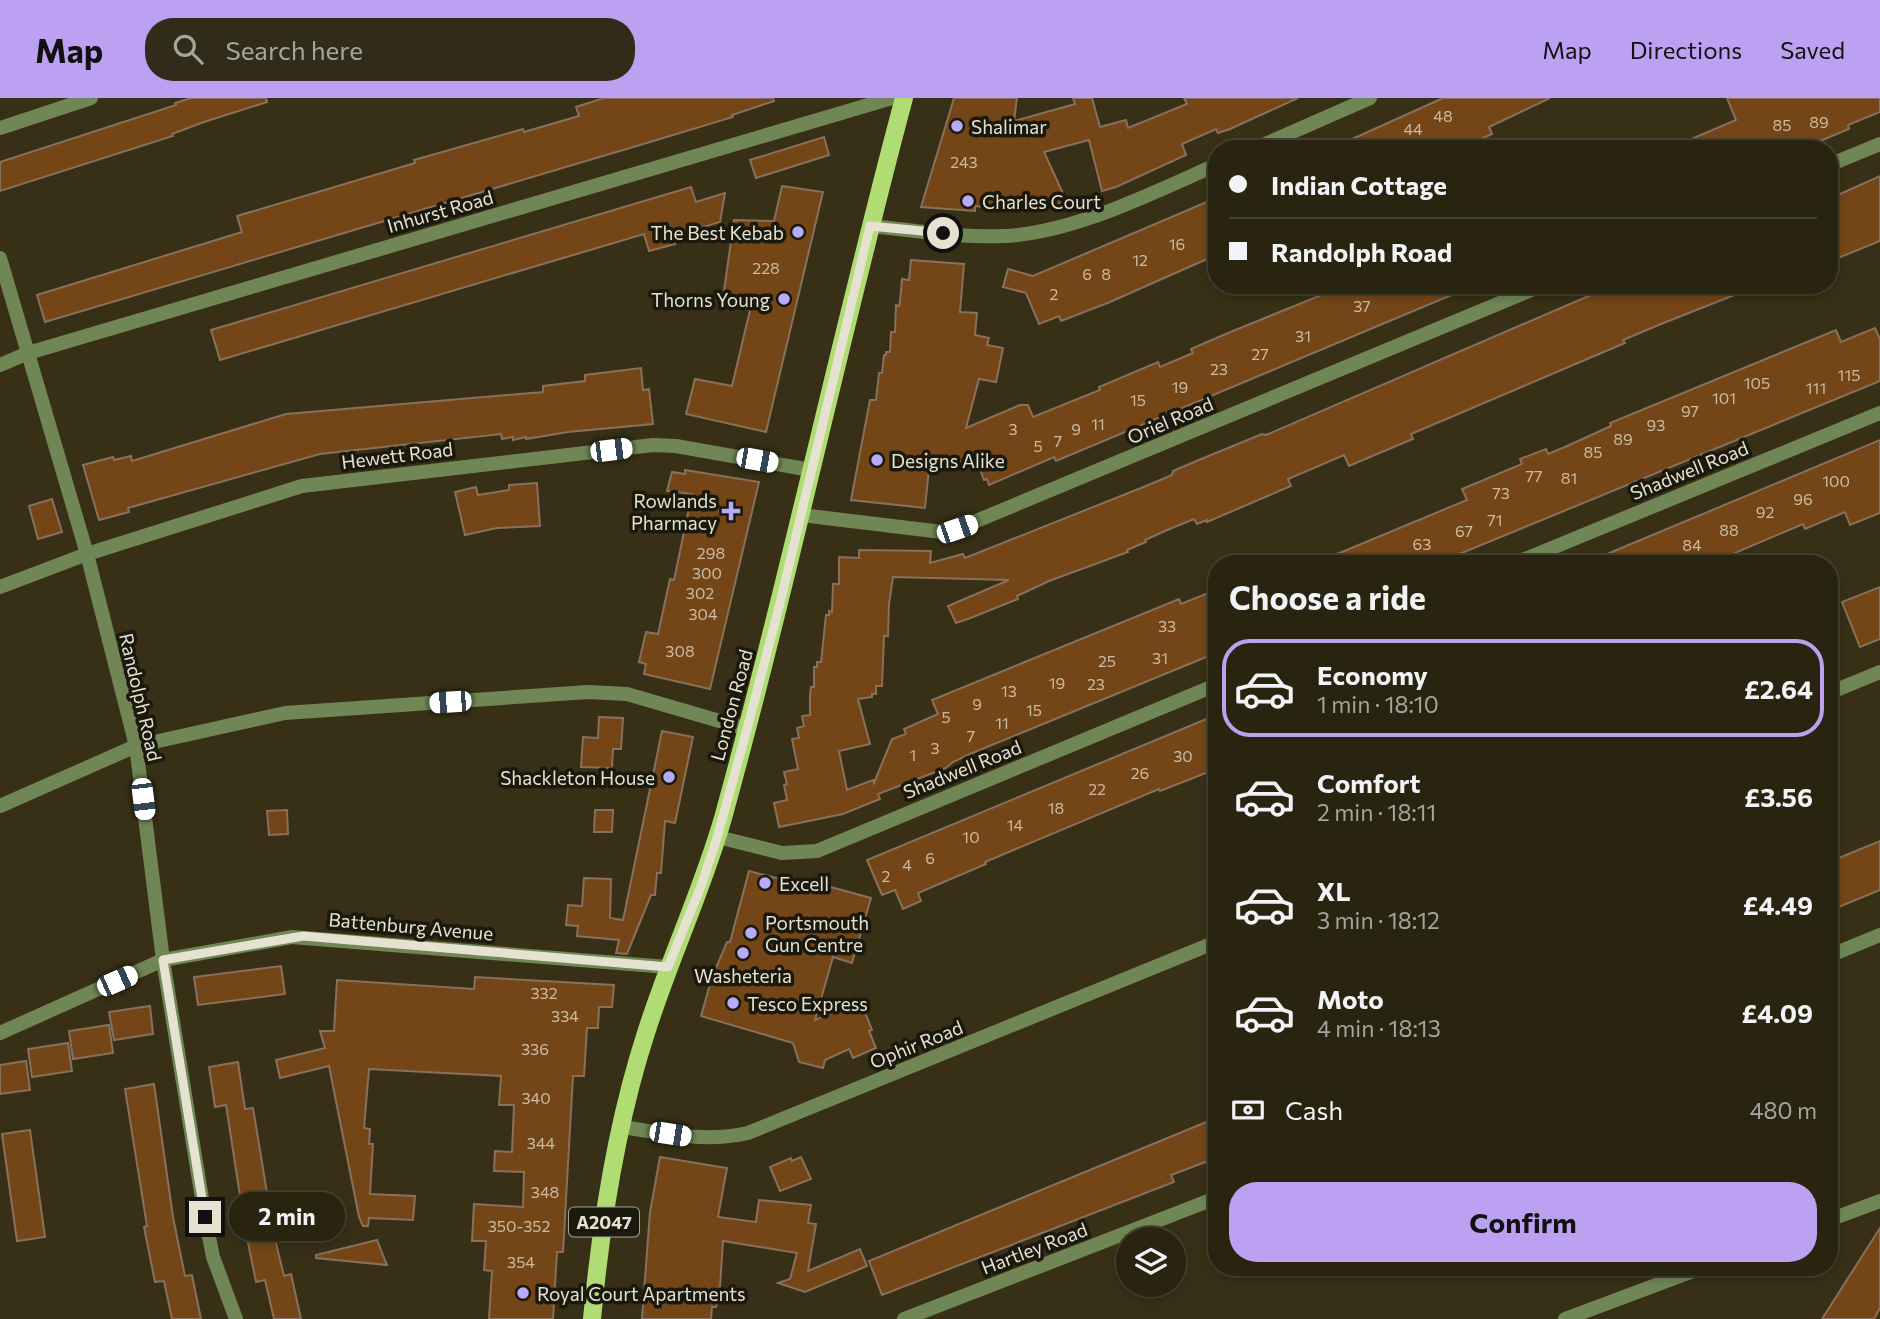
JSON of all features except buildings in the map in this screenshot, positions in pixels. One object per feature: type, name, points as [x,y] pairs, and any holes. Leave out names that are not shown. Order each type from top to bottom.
[{"type":"main road","name":"London Road","points":[[592,1319],[607,1195],[644,1036],[718,837],[904,98]]},
{"type":"street","points":[[0,128],[90,98]]},
{"type":"street","name":"Inhurst Road","points":[[0,365],[28,353],[892,98]]},
{"type":"street","points":[[1274,140],[1370,98]]},
{"type":"street","points":[[1838,162],[1880,144]]},
{"type":"street","points":[[870,226],[966,235],[1005,236],[1038,231],[1125,205],[1208,169]]},
{"type":"street","name":"Randolph Road","points":[[0,258],[87,554],[136,746],[163,960],[205,1217],[214,1257],[236,1319]]},
{"type":"street","name":"Oriel Road","points":[[801,515],[942,531],[957,529],[1521,294]]},
{"type":"street","name":"Shadwell Road","points":[[1535,555],[1880,413]]},
{"type":"street","name":"Hewett Road","points":[[0,587],[87,554],[302,486],[653,445],[676,446],[811,470]]},
{"type":"street","points":[[1838,689],[1880,672]]},
{"type":"street","name":"Shadwell Road","points":[[718,837],[782,853],[817,851],[1208,688]]},
{"type":"street","points":[[0,806],[136,746],[285,713],[588,692],[627,694],[747,729]]},
{"type":"street","points":[[1838,952],[1880,935]]},
{"type":"street","name":"Battenburg Avenue","points":[[0,1033],[163,960],[303,936],[668,967]]},
{"type":"street","name":"Ophir Road","points":[[622,1126],[693,1138],[748,1133],[1208,945]]},
{"type":"street","name":"Hartley Road","points":[[904,1319],[1208,1201]]},
{"type":"street","points":[[1838,1217],[1880,1201]]},
{"type":"street","points":[[1565,1319],[1680,1276]]},
{"type":"place","name":"Shalimar","points":[[957,126]]},
{"type":"place","name":"Charles Court","points":[[968,201]]},
{"type":"place","name":"The Best Kebab","points":[[798,232]]},
{"type":"place","name":"Thorns Young","points":[[784,299]]},
{"type":"place","name":"Designs Alike","points":[[877,460]]},
{"type":"place","name":"Rowlands Pharmacy","points":[[731,511]]},
{"type":"place","name":"Shackleton House","points":[[669,777]]},
{"type":"place","name":"Excell","points":[[765,883]]},
{"type":"place","name":"Portsmouth Gun Centre","points":[[751,933]]},
{"type":"place","name":"Washeteria","points":[[743,953]]},
{"type":"place","name":"Tesco Express","points":[[733,1003]]},
{"type":"place","name":"Royal Court Apartments","points":[[523,1293]]},
{"type":"route","points":[[205,1217],[163,960],[303,936],[668,967],[717,838],[747,729],[779,607],[870,226],[943,233]]}]
